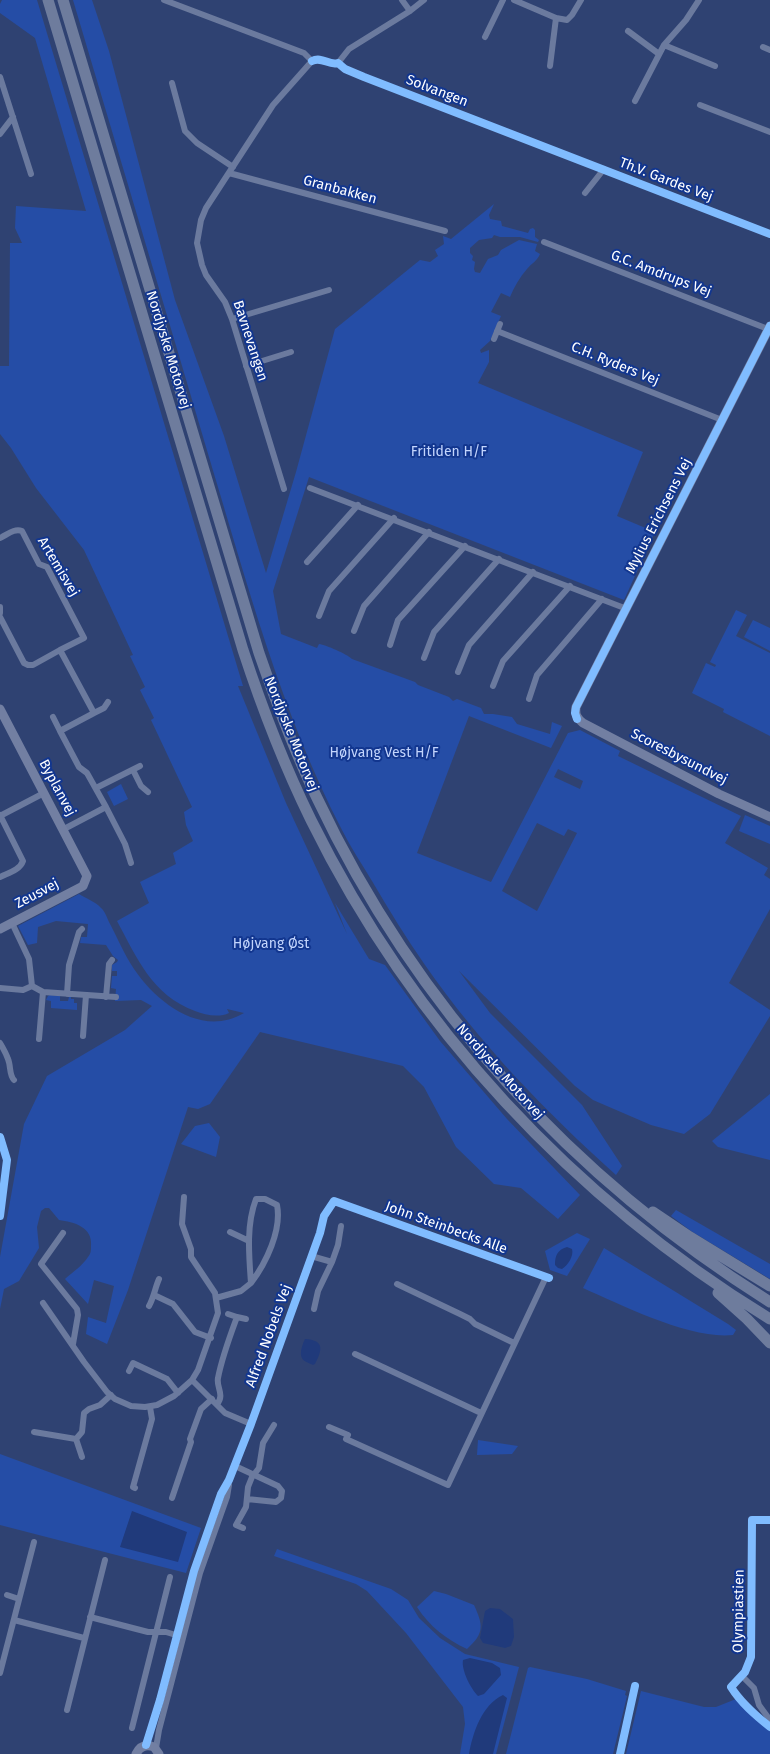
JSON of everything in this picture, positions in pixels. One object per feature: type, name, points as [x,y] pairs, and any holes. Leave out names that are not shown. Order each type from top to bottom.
[{"type":"highway","name":"Nordjyske Motorvej","points":[[48,0],[240,640],[277,743],[311,819],[349,890],[378,938],[430,1012],[468,1061],[553,1152],[653,1239],[718,1286],[770,1319]]},
{"type":"highway","name":"Nordjyske Motorvej","points":[[63,0],[259,653],[281,715],[317,799],[361,882],[414,966],[472,1043],[522,1100],[608,1184],[666,1231],[729,1276],[770,1302]]},
{"type":"highway","points":[[472,1043],[613,1180],[658,1215],[770,1286]]},
{"type":"highway","points":[[653,1239],[740,1313],[770,1344]]},
{"type":"street","name":"Solvangen","points":[[164,0],[304,54],[312,60],[320,59],[338,64],[364,77],[553,150]]},
{"type":"street","points":[[402,0],[410,11]]},
{"type":"street","points":[[338,64],[349,49],[410,11],[424,0]]},
{"type":"street","points":[[485,37],[503,0]]},
{"type":"street","points":[[514,0],[562,19],[570,18],[581,0]]},
{"type":"street","points":[[636,101],[664,45],[686,20],[699,0]]},
{"type":"street","points":[[550,66],[556,18]]},
{"type":"street","points":[[628,31],[659,54]]},
{"type":"street","points":[[664,45],[715,66]]},
{"type":"street","name":"Bavnevangen","points":[[284,489],[232,319],[225,302],[204,270],[197,243],[198,232],[206,208],[273,104],[312,60]]},
{"type":"street","points":[[0,77],[31,174]]},
{"type":"street","name":"Granbakken","points":[[172,83],[185,131],[231,170],[445,231]]},
{"type":"street","points":[[700,105],[770,132]]},
{"type":"street","points":[[0,134],[13,117]]},
{"type":"street","name":"Th.V. Gardes Vej","points":[[553,150],[770,234]]},
{"type":"street","points":[[585,193],[604,170]]},
{"type":"street","name":"G.C. Amdrups Vej","points":[[544,242],[769,328]]},
{"type":"street","points":[[232,319],[329,290]]},
{"type":"street","name":"C.H. Ryders Vej","points":[[494,339],[499,328],[722,420]]},
{"type":"street","name":"Mylius Erichsens Vej","points":[[577,719],[576,707],[769,328]]},
{"type":"street","points":[[246,366],[291,352]]},
{"type":"street","points":[[310,488],[394,518],[627,609]]},
{"type":"street","points":[[307,562],[358,505]]},
{"type":"street","points":[[319,616],[329,590],[394,518]]},
{"type":"street","name":"Artemisvej","points":[[0,538],[18,530],[22,531],[39,564],[47,567],[86,640],[60,650],[33,665],[28,665],[24,663],[0,615],[0,606]]},
{"type":"street","points":[[354,631],[364,606],[429,532]]},
{"type":"street","points":[[390,645],[398,620],[465,546]]},
{"type":"street","points":[[424,658],[434,632],[499,559]]},
{"type":"street","points":[[458,672],[468,645],[534,572]]},
{"type":"street","points":[[494,686],[503,660],[570,586]]},
{"type":"street","points":[[528,699],[537,675],[602,599]]},
{"type":"street","points":[[60,650],[94,713]]},
{"type":"street","points":[[60,731],[104,708],[108,702]]},
{"type":"street","name":"Byplanvej","points":[[0,709],[64,829],[86,873],[86,881]]},
{"type":"street","points":[[53,717],[79,767],[87,773],[96,788],[125,844],[131,864]]},
{"type":"street","name":"Scoresbysundvej","points":[[577,719],[719,794],[770,817]]},
{"type":"street","points":[[96,788],[140,766]]},
{"type":"street","points":[[133,770],[141,786],[148,792]]},
{"type":"street","points":[[0,877],[18,868],[22,865],[23,861],[0,816],[44,792]]},
{"type":"street","points":[[64,829],[106,807]]},
{"type":"street","name":"Zeusvej","points":[[0,929],[80,887],[86,881]]},
{"type":"street","points":[[12,923],[28,959],[32,986]]},
{"type":"street","points":[[67,994],[70,958],[79,932],[82,929]]},
{"type":"street","points":[[106,997],[109,964],[112,960]]},
{"type":"street","points":[[0,988],[23,990],[32,986]]},
{"type":"street","points":[[32,986],[43,992],[116,998]]},
{"type":"street","points":[[39,1039],[43,992]]},
{"type":"street","points":[[83,1036],[86,995]]},
{"type":"street","points":[[0,1043],[10,1062],[11,1077],[14,1080]]},
{"type":"street","points":[[43,1303],[111,1395],[116,1399],[131,1406],[150,1407],[167,1401],[178,1393],[192,1380],[198,1370],[211,1338],[218,1313],[216,1298],[211,1286],[191,1257],[191,1249],[182,1224],[184,1197]]},
{"type":"street","points":[[216,1298],[241,1291],[251,1283],[261,1271],[274,1242],[277,1205],[264,1199],[256,1199],[253,1207],[248,1240],[251,1283]]},
{"type":"street","name":"Alfred Nobels Vej","points":[[158,1751],[159,1730],[194,1571],[221,1494],[235,1466],[251,1424],[324,1216],[334,1201]]},
{"type":"street","name":"John Steinbecks Alle","points":[[329,1427],[348,1435],[346,1439],[448,1484],[514,1343],[548,1277],[334,1201]]},
{"type":"street","points":[[314,1309],[318,1291],[338,1245],[341,1226]]},
{"type":"street","points":[[230,1232],[248,1240]]},
{"type":"street","points":[[63,1233],[41,1264],[77,1309],[78,1315],[73,1344]]},
{"type":"street","points":[[311,1256],[332,1262]]},
{"type":"street","points":[[149,1306],[154,1295],[154,1288],[159,1279]]},
{"type":"street","points":[[398,1284],[514,1343]]},
{"type":"street","points":[[154,1295],[173,1304],[195,1332],[211,1338]]},
{"type":"street","points":[[228,1314],[246,1319]]},
{"type":"street","points":[[172,1498],[201,1409],[220,1401],[217,1380],[237,1316]]},
{"type":"street","points":[[355,1354],[481,1413]]},
{"type":"street","points":[[129,1371],[133,1363],[168,1379],[178,1393]]},
{"type":"street","points":[[192,1380],[214,1402],[233,1417],[251,1424]]},
{"type":"street","points":[[76,1439],[82,1432],[84,1413],[100,1405],[111,1395]]},
{"type":"street","points":[[134,1488],[155,1419],[150,1407]]},
{"type":"street","points":[[243,1528],[236,1525],[246,1507],[248,1487],[252,1477],[259,1468],[263,1444],[274,1425]]},
{"type":"street","points":[[34,1432],[76,1439]]},
{"type":"street","points":[[76,1439],[82,1457]]},
{"type":"street","points":[[235,1466],[278,1486],[282,1491],[279,1501],[247,1499]]},
{"type":"street","points":[[0,1673],[34,1542]]},
{"type":"street","points":[[67,1710],[105,1560]]},
{"type":"street","points":[[132,1728],[170,1577]]},
{"type":"street","points":[[7,1596],[19,1598]]},
{"type":"street","points":[[90,1617],[148,1632],[180,1636]]},
{"type":"street","points":[[14,1620],[84,1638]]},
{"type":"street","name":"Alfred Nobels Vej","points":[[146,1745],[180,1636]]},
{"type":"street","points":[[745,1679],[756,1691],[759,1704],[770,1720]]},
{"type":"street","points":[[136,1754],[141,1747],[146,1745],[158,1751]]},
{"type":"green space","name":"Højvang Øst","points":[[2,0],[37,0],[243,686],[238,686],[286,803],[347,934],[335,903],[369,959],[385,965],[440,1041],[507,1119],[580,1195],[558,1219],[521,1188],[494,1184],[456,1147],[424,1087],[403,1066],[260,1032],[210,1104],[198,1109],[188,1107],[128,1290],[107,1344],[86,1334],[88,1317],[106,1323],[114,1286],[94,1280],[88,1304],[65,1279],[81,1266],[90,1255],[91,1240],[86,1230],[71,1222],[59,1220],[49,1208],[41,1211],[37,1227],[39,1248],[19,1281],[4,1289],[0,1309],[0,1257],[24,1124],[47,1076],[125,1030],[152,1006],[141,1000],[115,1001],[116,989],[111,988],[112,976],[117,976],[117,971],[112,971],[112,965],[118,960],[106,945],[80,943],[81,937],[87,937],[88,924],[56,921],[38,927],[37,943],[28,945],[18,926],[79,894],[102,909],[134,969],[155,994],[168,1004],[182,1013],[197,1019],[212,1021],[228,1020],[244,1013],[227,1009],[229,1013],[221,1015],[203,1014],[180,1004],[167,995],[147,974],[117,921],[149,903],[140,882],[176,864],[173,853],[193,841],[186,825],[184,812],[192,807],[151,720],[154,718],[140,690],[145,687],[130,656],[133,655],[84,550],[36,488],[0,434],[0,366],[9,366],[10,243],[22,243],[15,228],[16,206],[86,211],[35,38],[0,13]]},
{"type":"green space","points":[[73,0],[92,0],[109,51],[175,300],[224,436],[266,573],[335,329],[420,260],[430,262],[438,256],[435,250],[444,244],[443,236],[451,239],[494,204],[489,215],[490,219],[501,221],[502,226],[528,233],[533,228],[535,230],[535,237],[539,240],[538,242],[520,237],[500,237],[494,235],[492,238],[479,240],[470,248],[470,253],[473,256],[472,260],[475,262],[475,272],[480,273],[488,259],[498,255],[501,250],[519,240],[537,244],[535,251],[540,254],[522,275],[510,297],[501,293],[491,312],[501,316],[490,341],[480,350],[481,353],[489,350],[489,362],[478,383],[643,452],[617,516],[655,532],[624,600],[309,477],[273,591],[281,634],[317,648],[319,644],[331,648],[352,659],[415,682],[418,685],[449,697],[453,701],[457,699],[481,708],[484,714],[512,717],[517,724],[550,734],[552,722],[562,726],[551,748],[469,716],[417,853],[491,882],[568,733],[580,730],[620,751],[618,756],[741,816],[725,843],[768,868],[764,875],[770,879],[770,909],[729,983],[770,1010],[770,1016],[710,1114],[684,1134],[651,1125],[593,1100],[575,1086],[459,971],[490,1013],[582,1105],[622,1166],[616,1175],[564,1127],[514,1076],[446,994],[404,934],[353,850],[320,785],[283,693],[252,599]],"holes":[[[558,769],[583,781],[580,789],[554,777]],[[537,823],[564,836],[568,829],[577,833],[537,911],[502,891]]]},
{"type":"green space","points":[[736,610],[747,615],[736,636],[770,653],[770,736],[723,712],[724,709],[692,693],[706,663],[715,667],[716,665],[710,662]]},
{"type":"green space","points":[[753,620],[770,628],[770,651],[744,637]]},
{"type":"green space","points":[[121,784],[128,799],[114,806],[107,792]]},
{"type":"green space","points":[[745,815],[770,826],[770,844],[739,831]]},
{"type":"green space","points":[[50,995],[60,996],[60,1001],[68,1001],[69,997],[71,997],[71,999],[74,999],[74,1003],[77,1003],[77,1010],[51,1008],[51,1001],[46,1000]]},
{"type":"green space","points":[[770,1094],[770,1160],[718,1147],[712,1141]]},
{"type":"green space","points":[[209,1123],[220,1137],[216,1157],[181,1144],[195,1126]]},
{"type":"green space","points":[[676,1210],[770,1264],[770,1279],[691,1231],[671,1216]]},
{"type":"green space","points":[[577,1233],[590,1239],[567,1276],[550,1270],[545,1251]]},
{"type":"green space","points":[[604,1248],[728,1324],[736,1330],[733,1335],[716,1335],[678,1327],[636,1312],[583,1288]]},
{"type":"green space","points":[[478,1440],[518,1446],[512,1454],[477,1455]]},
{"type":"green space","points":[[0,1454],[201,1528],[186,1573],[0,1525]]},
{"type":"green space","points":[[277,1549],[391,1589],[408,1600],[419,1618],[440,1638],[465,1654],[519,1667],[496,1754],[460,1754],[465,1724],[463,1707],[406,1633],[367,1591],[356,1584],[274,1556]]},
{"type":"green space","points":[[434,1591],[474,1605],[481,1629],[477,1638],[467,1649],[439,1632],[427,1621],[417,1607]]},
{"type":"green space","points":[[528,1668],[587,1679],[626,1691],[625,1695],[627,1696],[613,1754],[506,1754]]},
{"type":"green space","points":[[641,1691],[704,1707],[716,1707],[736,1699],[770,1730],[770,1754],[626,1754]]},
{"type":"shaded area","points":[[567,1247],[572,1249],[571,1257],[562,1269],[558,1268],[555,1265],[556,1256]]},
{"type":"shaded area","points":[[305,1339],[316,1341],[320,1346],[319,1354],[313,1365],[301,1357]]},
{"type":"shaded area","points":[[132,1511],[187,1532],[178,1562],[120,1547]]},
{"type":"shaded area","points":[[490,1608],[500,1609],[513,1619],[514,1637],[511,1646],[505,1648],[483,1643],[480,1638],[485,1611]]},
{"type":"shaded area","points":[[470,1658],[492,1663],[500,1668],[501,1675],[484,1694],[478,1696],[472,1689],[465,1674],[463,1660]]},
{"type":"shaded area","points":[[503,1695],[507,1698],[493,1754],[469,1754],[476,1728],[484,1712],[489,1705]]},
{"type":"cycle path","points":[[312,61],[319,60],[338,63],[345,69],[364,77],[770,234]]},
{"type":"cycle path","points":[[577,719],[576,707],[770,326]]},
{"type":"cycle path","points":[[0,1137],[7,1160],[0,1216]]},
{"type":"cycle path","points":[[146,1745],[160,1700],[194,1571],[221,1494],[229,1480],[251,1424],[320,1233],[324,1216],[334,1201],[549,1278]]},
{"type":"cycle path","name":"Olympiastien","points":[[770,1520],[752,1520],[751,1657],[745,1672],[731,1687],[739,1698],[770,1727]]},
{"type":"cycle path","points":[[620,1754],[635,1686]]},
{"type":"park label","name":"Fritiden H/F","points":[[449,452]]},
{"type":"park label","name":"Højvang Vest H/F","points":[[384,753]]}]
